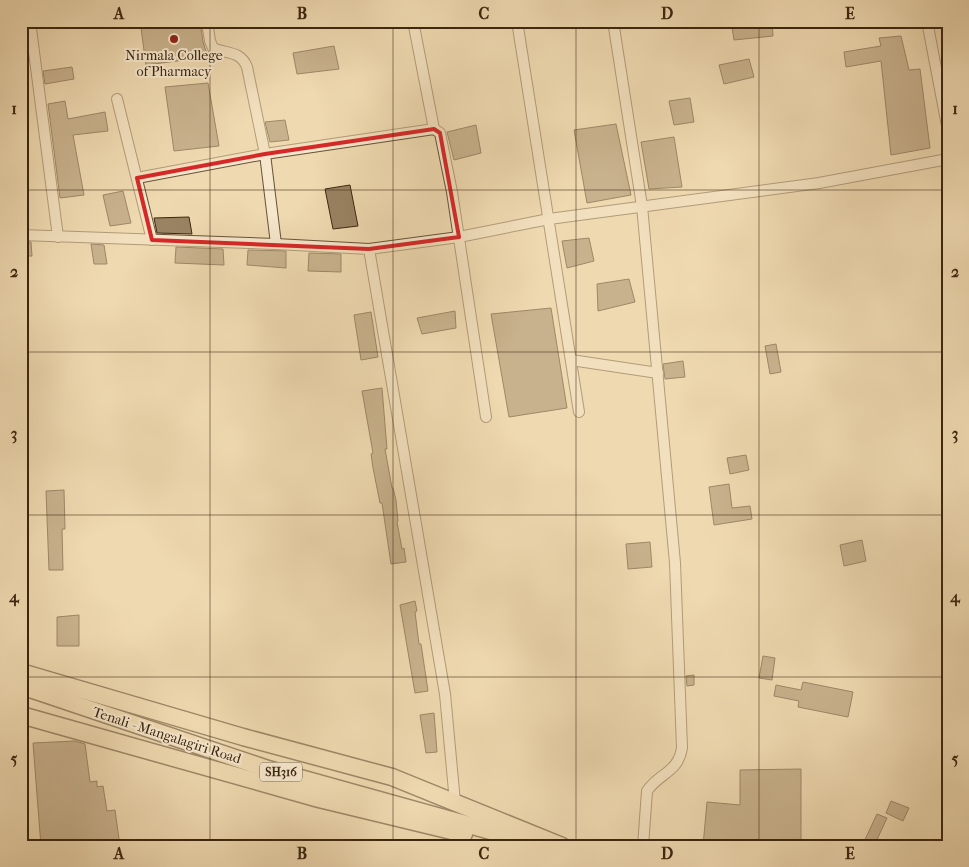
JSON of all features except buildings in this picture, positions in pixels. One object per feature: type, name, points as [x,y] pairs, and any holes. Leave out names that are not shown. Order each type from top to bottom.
[{"type":"main road","points":[[21,672],[243,737],[392,777],[562,846]]},
{"type":"main road","name":"Tenali - Mangalagiri Road","points":[[21,686],[268,769],[544,846]]},
{"type":"main road","points":[[21,715],[319,799],[520,846]]},
{"type":"street","points":[[30,21],[58,237]]},
{"type":"street","points":[[207,21],[213,48],[237,55],[244,60],[265,154],[276,244]]},
{"type":"street","points":[[413,21],[434,130]]},
{"type":"street","points":[[517,21],[579,412]]},
{"type":"street","points":[[613,21],[642,206],[658,373],[675,563],[682,748],[680,758],[672,769],[652,784],[647,791],[643,846]]},
{"type":"street","points":[[927,21],[948,131]]},
{"type":"street","points":[[117,99],[152,240]]},
{"type":"street","points":[[137,178],[265,154],[434,130],[440,134],[452,192],[486,417]]},
{"type":"street","points":[[21,235],[369,249],[459,237],[549,219],[818,183],[948,160]]},
{"type":"street","points":[[369,249],[445,694],[455,802]]},
{"type":"street","points":[[571,360],[658,373]]},
{"type":"highlighted area","points":[[434,129],[440,133],[459,237],[369,249],[152,240],[137,178],[265,154]]},
{"type":"place","name":"Nirmala College of Pharmacy","points":[[174,39]]}]
